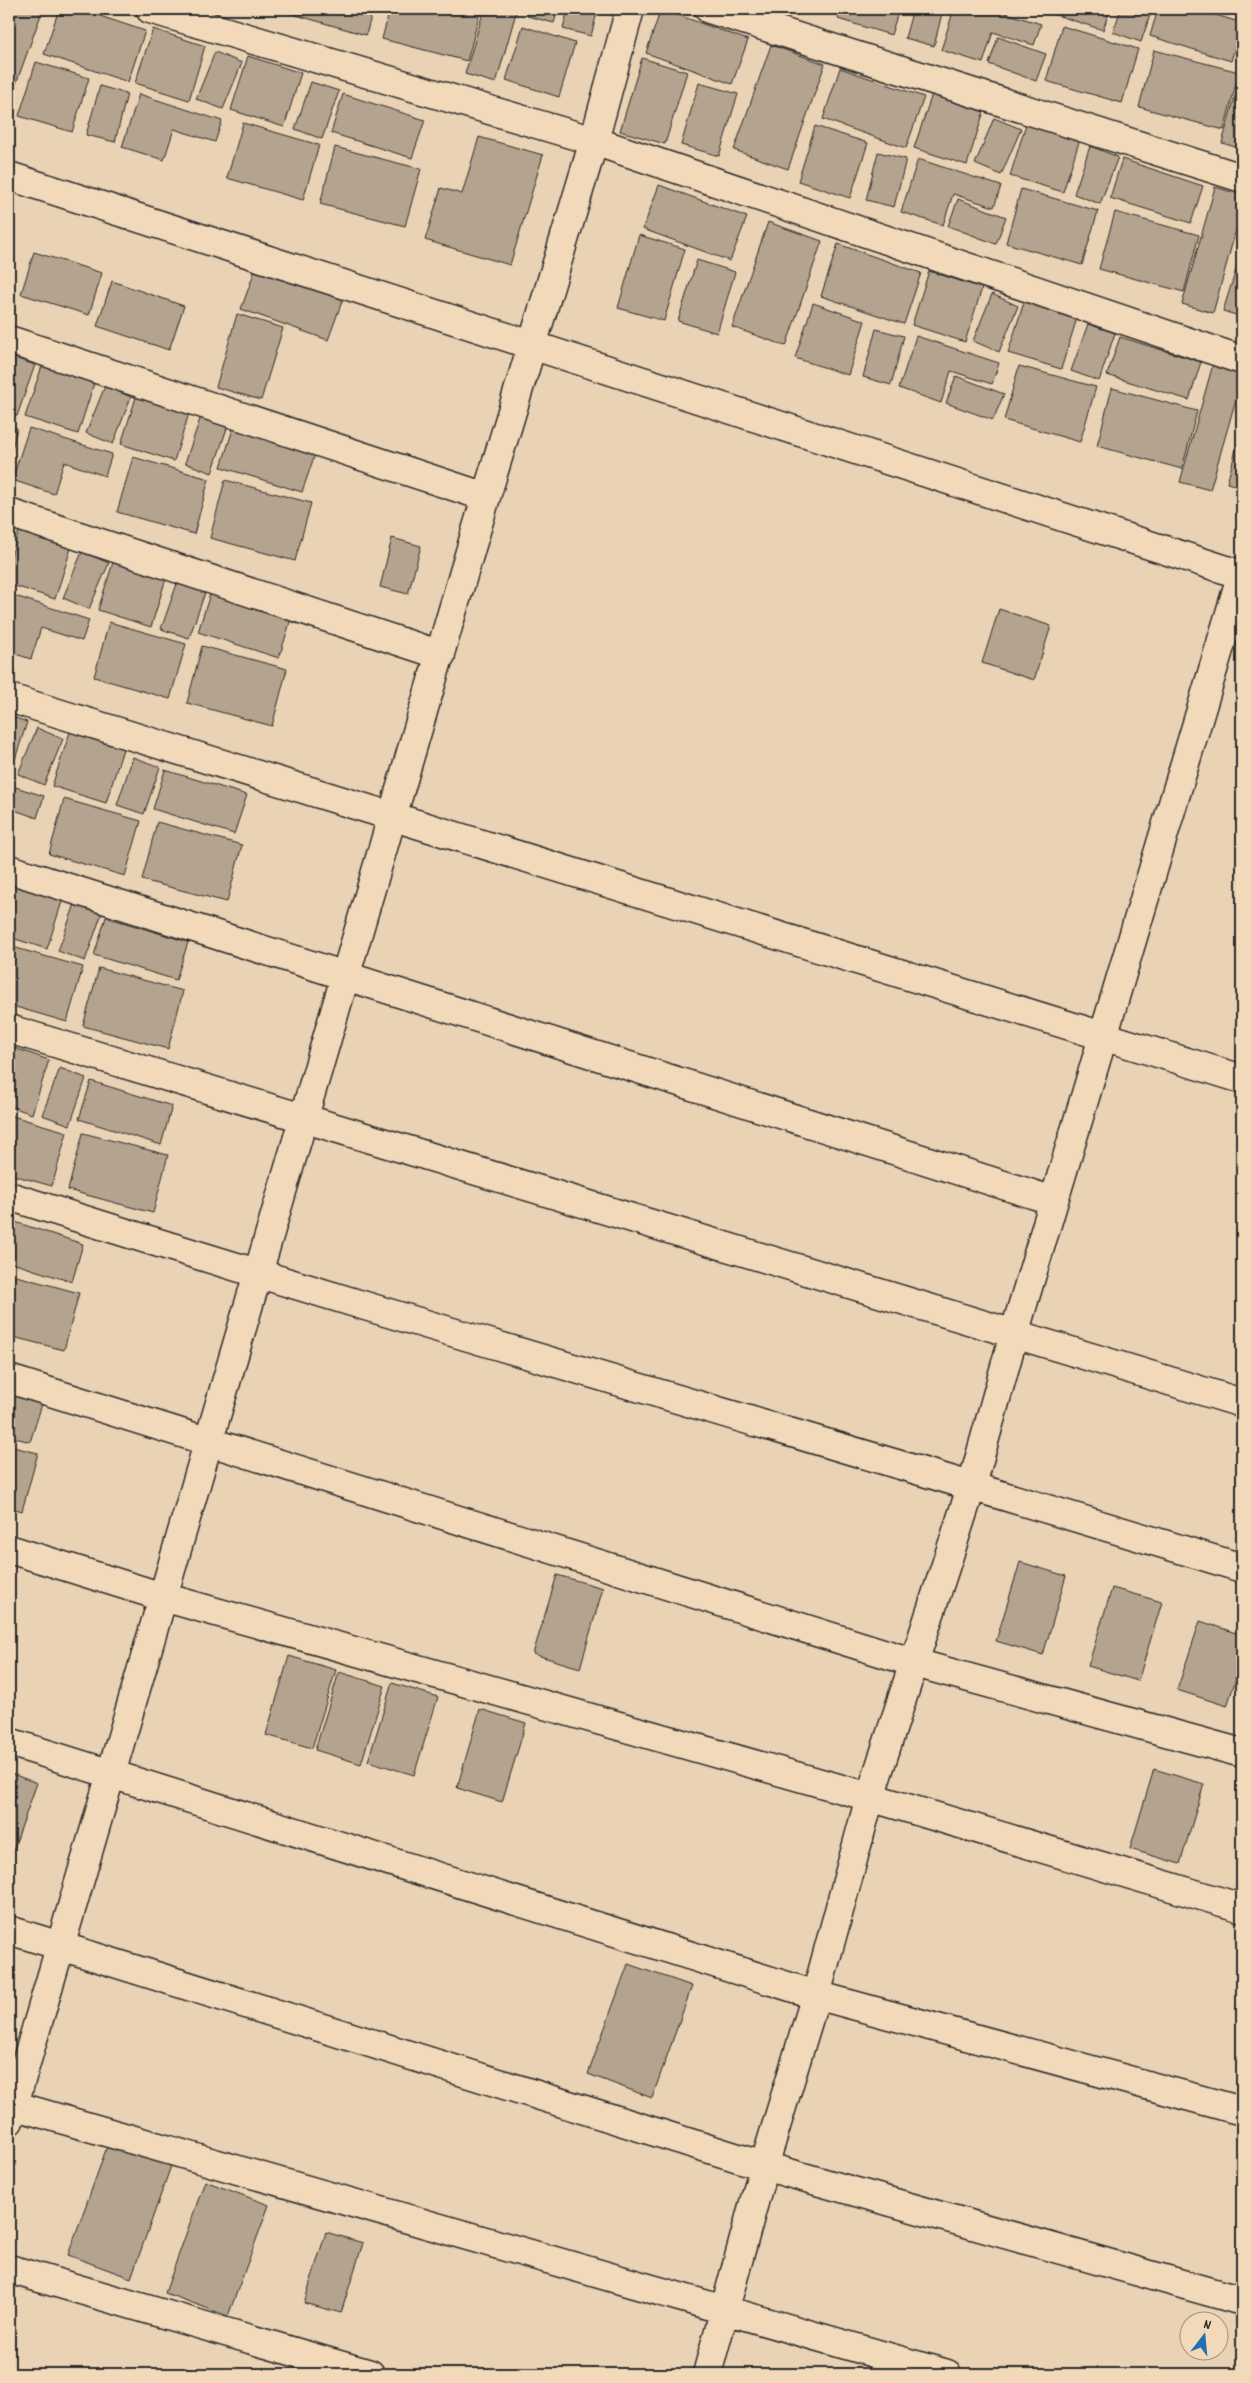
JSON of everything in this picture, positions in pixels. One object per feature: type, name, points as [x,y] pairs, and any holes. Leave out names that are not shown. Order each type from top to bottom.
[{"type":"street","points":[[150,9],[594,141],[1242,360]]},
{"type":"street","points":[[630,9],[594,141],[486,497],[209,1442],[10,2110],[947,2374]]},
{"type":"street","points":[[709,9],[1242,178]]},
{"type":"street","points":[[9,176],[1242,574],[1014,1334],[972,1485],[870,1796],[816,1995],[764,2166],[707,2374]]},
{"type":"street","points":[[9,340],[486,497]]},
{"type":"street","points":[[9,513],[441,655]]},
{"type":"street","points":[[9,698],[1242,1079]]},
{"type":"street","points":[[9,868],[1054,1201]]},
{"type":"street","points":[[9,1030],[1242,1403]]},
{"type":"street","points":[[9,1196],[258,1275],[972,1485],[1242,1568]]},
{"type":"street","points":[[9,1379],[915,1663],[1242,1753]]},
{"type":"street","points":[[9,1549],[163,1597],[870,1796],[1242,1908]]},
{"type":"street","points":[[9,1742],[816,1995],[1242,2111]]},
{"type":"street","points":[[9,1930],[764,2166],[1242,2301]]},
{"type":"street","points":[[9,2269],[370,2374]]},
{"type":"building","points":[[9,9],[43,9],[9,103]]},
{"type":"building","points":[[59,9],[79,9],[145,31],[128,82],[44,54]]},
{"type":"building","points":[[290,9],[373,9],[366,35],[289,13]]},
{"type":"building","points":[[390,9],[481,9],[467,61],[382,39]]},
{"type":"building","points":[[484,9],[517,9],[496,83],[465,74]]},
{"type":"building","points":[[529,9],[558,9],[554,23],[527,16]]},
{"type":"building","points":[[568,9],[598,9],[591,36],[563,29]]},
{"type":"building","points":[[661,9],[748,40],[732,84],[646,53]]},
{"type":"building","points":[[841,9],[899,9],[891,35],[838,19]]},
{"type":"building","points":[[913,9],[943,9],[934,46],[905,38]]},
{"type":"building","points":[[954,9],[993,9],[1041,24],[1034,45],[993,32],[983,63],[941,50]]},
{"type":"building","points":[[1051,9],[1110,9],[1103,30],[1050,13]]},
{"type":"building","points":[[1121,9],[1152,9],[1141,42],[1113,32]]},
{"type":"building","points":[[1158,9],[1197,9],[1242,23],[1231,61],[1150,36]]},
{"type":"building","points":[[523,26],[575,43],[559,97],[506,80]]},
{"type":"building","points":[[1062,26],[1138,49],[1122,103],[1046,81]]},
{"type":"building","points":[[153,29],[205,46],[189,100],[135,83]]},
{"type":"building","points":[[998,37],[1046,54],[1036,81],[989,64]]},
{"type":"building","points":[[771,45],[825,64],[788,169],[734,150]]},
{"type":"building","points":[[1154,50],[1239,72],[1224,130],[1139,107]]},
{"type":"building","points":[[215,52],[242,63],[223,109],[196,99]]},
{"type":"building","points":[[248,56],[301,73],[284,127],[231,110]]},
{"type":"building","points":[[642,58],[687,72],[665,144],[620,131]]},
{"type":"building","points":[[36,62],[89,78],[72,132],[19,116]]},
{"type":"building","points":[[840,68],[924,97],[906,148],[823,119]]},
{"type":"building","points":[[1242,71],[1242,149],[1222,143]]},
{"type":"building","points":[[311,82],[339,91],[322,139],[295,129]]},
{"type":"building","points":[[699,83],[738,94],[719,156],[681,145]]},
{"type":"building","points":[[100,86],[127,94],[115,142],[86,135]]},
{"type":"building","points":[[139,94],[222,121],[215,142],[174,129],[164,160],[122,147]]},
{"type":"building","points":[[343,94],[425,120],[412,158],[331,133]]},
{"type":"building","points":[[932,94],[984,111],[967,165],[914,148]]},
{"type":"building","points":[[994,118],[1021,129],[1001,175],[975,164]]},
{"type":"building","points":[[1027,121],[1080,139],[1063,192],[1010,176]]},
{"type":"building","points":[[243,123],[319,145],[303,200],[227,178]]},
{"type":"building","points":[[815,126],[868,143],[850,198],[798,181]]},
{"type":"building","points":[[479,137],[543,155],[510,265],[425,240],[441,188],[462,194]]},
{"type":"building","points":[[1090,146],[1118,157],[1100,204],[1074,194]]},
{"type":"building","points":[[335,147],[421,169],[405,226],[320,204]]},
{"type":"building","points":[[878,152],[906,159],[894,207],[866,200]]},
{"type":"building","points":[[918,159],[1001,186],[994,207],[953,194],[943,225],[901,212]]},
{"type":"building","points":[[1122,159],[1203,186],[1191,223],[1110,198]]},
{"type":"building","points":[[659,185],[747,217],[730,261],[643,229]]},
{"type":"building","points":[[1215,187],[1242,195],[1242,208],[1213,313],[1182,304]]},
{"type":"building","points":[[1021,189],[1098,211],[1082,265],[1006,243]]},
{"type":"building","points":[[958,199],[1006,217],[996,244],[948,226]]},
{"type":"building","points":[[1115,212],[1199,235],[1184,292],[1099,269]]},
{"type":"building","points":[[768,222],[822,241],[786,346],[732,327]]},
{"type":"building","points":[[639,235],[685,249],[664,321],[618,308]]},
{"type":"building","points":[[838,244],[921,273],[904,324],[821,296]]},
{"type":"building","points":[[34,252],[102,273],[89,315],[21,294]]},
{"type":"building","points":[[1240,257],[1242,258],[1242,317],[1223,311]]},
{"type":"building","points":[[697,260],[735,272],[717,333],[678,321]]},
{"type":"building","points":[[257,265],[344,296],[328,340],[241,309]]},
{"type":"building","points":[[929,271],[982,288],[965,342],[912,325]]},
{"type":"building","points":[[112,281],[184,306],[169,350],[97,326]]},
{"type":"building","points":[[992,294],[1018,306],[999,352],[973,341]]},
{"type":"building","points":[[1025,299],[1078,315],[1061,369],[1008,353]]},
{"type":"building","points":[[813,303],[865,321],[848,375],[795,358]]},
{"type":"building","points":[[237,314],[283,328],[261,400],[216,387]]},
{"type":"building","points":[[1088,324],[1115,333],[1099,381],[1071,371]]},
{"type":"building","points":[[876,329],[904,336],[891,385],[863,377]]},
{"type":"building","points":[[916,336],[999,363],[992,384],[951,371],[941,403],[899,388]]},
{"type":"building","points":[[1120,337],[1201,362],[1189,400],[1107,375]]},
{"type":"building","points":[[9,356],[35,365],[17,416],[9,413]]},
{"type":"building","points":[[43,363],[95,380],[78,434],[25,417]]},
{"type":"building","points":[[1213,364],[1242,373],[1242,378],[1210,490],[1180,482]]},
{"type":"building","points":[[1019,366],[1096,387],[1080,442],[1004,420]]},
{"type":"building","points":[[956,376],[1004,394],[993,420],[946,403]]},
{"type":"building","points":[[105,386],[131,397],[113,444],[86,433]]},
{"type":"building","points":[[1112,388],[1197,411],[1182,469],[1097,446]]},
{"type":"building","points":[[138,391],[191,407],[174,461],[121,444]]},
{"type":"building","points":[[201,416],[228,425],[212,473],[185,463]]},
{"type":"building","points":[[9,426],[17,428],[9,461]]},
{"type":"building","points":[[29,428],[112,454],[105,476],[64,462],[54,494],[12,480]]},
{"type":"building","points":[[233,429],[315,454],[302,492],[221,467]]},
{"type":"building","points":[[1240,435],[1242,435],[1242,487],[1227,483]]},
{"type":"building","points":[[133,457],[209,479],[194,534],[117,512]]},
{"type":"building","points":[[225,480],[311,503],[295,561],[210,538]]},
{"type":"building","points":[[20,528],[72,545],[55,599],[9,584],[9,562]]},
{"type":"building","points":[[392,538],[421,546],[408,594],[380,587]]},
{"type":"building","points":[[82,552],[109,563],[89,609],[63,598]]},
{"type":"building","points":[[115,556],[168,572],[151,627],[98,610]]},
{"type":"building","points":[[178,581],[206,590],[189,638],[161,629]]},
{"type":"building","points":[[9,594],[89,620],[82,641],[41,628],[31,659],[9,652]]},
{"type":"building","points":[[210,594],[291,619],[279,658],[198,632]]},
{"type":"building","points":[[999,609],[1051,626],[1034,680],[982,663]]},
{"type":"building","points":[[109,622],[186,644],[170,699],[94,677]]},
{"type":"building","points":[[202,646],[287,669],[272,726],[187,703]]},
{"type":"building","points":[[9,716],[27,722],[10,775],[9,775]]},
{"type":"building","points":[[37,728],[63,739],[44,785],[18,774]]},
{"type":"building","points":[[70,732],[123,749],[106,803],[52,786]]},
{"type":"building","points":[[133,757],[160,767],[144,814],[117,805]]},
{"type":"building","points":[[165,770],[247,795],[234,834],[153,809]]},
{"type":"building","points":[[9,785],[44,796],[37,818],[9,808]]},
{"type":"building","points":[[64,799],[141,821],[125,876],[49,854]]},
{"type":"building","points":[[157,822],[242,845],[227,902],[142,880]]},
{"type":"building","points":[[12,879],[64,895],[47,949],[9,937],[9,888]]},
{"type":"building","points":[[75,904],[102,913],[85,961],[58,951]]},
{"type":"building","points":[[106,917],[188,942],[176,980],[94,955]]},
{"type":"building","points":[[9,946],[83,967],[67,1022],[9,1005]]},
{"type":"building","points":[[99,968],[183,991],[168,1049],[83,1026]]},
{"type":"building","points":[[9,1046],[49,1060],[32,1114],[9,1106]]},
{"type":"building","points":[[60,1068],[86,1078],[70,1125],[42,1115]]},
{"type":"building","points":[[91,1081],[172,1106],[161,1145],[79,1119]]},
{"type":"building","points":[[9,1115],[67,1132],[52,1186],[9,1174]]},
{"type":"building","points":[[83,1133],[168,1155],[153,1213],[68,1190]]},
{"type":"building","points":[[9,1220],[83,1244],[72,1282],[9,1262]]},
{"type":"building","points":[[9,1274],[79,1293],[64,1350],[9,1336]]},
{"type":"building","points":[[9,1393],[42,1404],[30,1442],[9,1436]]},
{"type":"building","points":[[9,1446],[38,1453],[22,1511],[9,1507]]},
{"type":"building","points":[[1020,1562],[1066,1576],[1043,1655],[996,1641]]},
{"type":"building","points":[[557,1575],[603,1588],[580,1668],[533,1654]]},
{"type":"building","points":[[1112,1588],[1162,1602],[1138,1681],[1088,1666]]},
{"type":"building","points":[[1200,1621],[1242,1635],[1242,1661],[1227,1706],[1177,1690]]},
{"type":"building","points":[[289,1656],[336,1670],[312,1748],[266,1735]]},
{"type":"building","points":[[339,1672],[385,1686],[361,1764],[315,1750]]},
{"type":"building","points":[[392,1683],[438,1697],[414,1775],[368,1761]]},
{"type":"building","points":[[480,1709],[526,1723],[502,1802],[457,1788]]},
{"type":"building","points":[[1154,1769],[1204,1784],[1180,1864],[1130,1849]]},
{"type":"building","points":[[9,1773],[37,1783],[9,1862]]},
{"type":"building","points":[[628,1964],[692,1986],[652,2098],[588,2074]]},
{"type":"building","points":[[108,2144],[171,2166],[131,2278],[68,2255]]},
{"type":"building","points":[[205,2181],[269,2205],[228,2316],[165,2293]]},
{"type":"building","points":[[326,2232],[363,2243],[341,2313],[304,2303]]}]
